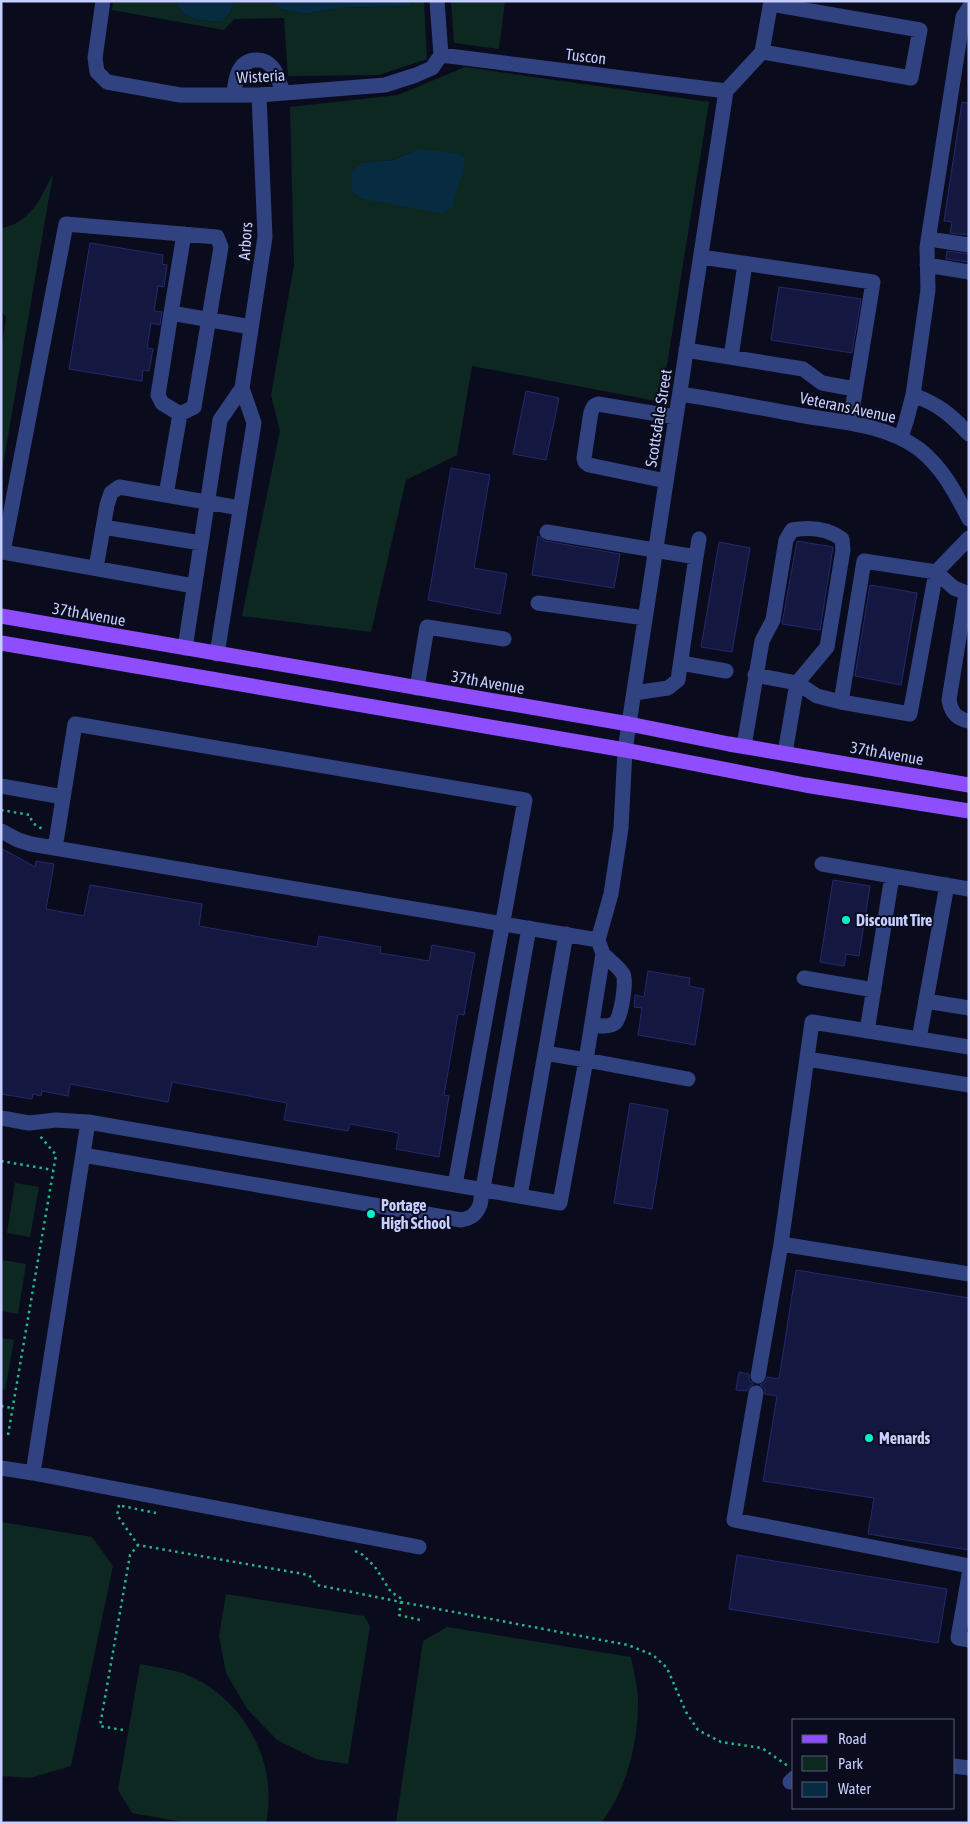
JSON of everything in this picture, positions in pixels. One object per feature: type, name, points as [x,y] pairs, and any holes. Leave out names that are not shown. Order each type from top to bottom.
[{"type":"main road","name":"37th Avenue","points":[[1,616],[629,724],[969,785]]},
{"type":"main road","points":[[1,643],[969,811]]},
{"type":"street","name":"Wisteria","points":[[104,1],[95,58],[96,72],[106,82],[180,96],[259,95],[385,85],[432,68],[440,55]]},
{"type":"street","points":[[437,1],[440,55]]},
{"type":"street","points":[[726,91],[762,52],[771,3],[920,30],[911,78],[762,52]]},
{"type":"street","points":[[901,437],[913,395],[928,290],[929,239],[963,17],[969,8]]},
{"type":"street","name":"Tuscon","points":[[440,55],[726,91]]},
{"type":"street","points":[[234,95],[238,70],[243,64],[257,60],[272,66],[278,76],[283,93]]},
{"type":"street","name":"Scottsdale Street","points":[[520,1196],[560,1202],[592,1024],[601,947],[621,828],[625,750],[726,91]]},
{"type":"street","name":"Arbors","points":[[185,648],[220,420],[242,388],[265,237],[259,95]]},
{"type":"street","points":[[180,414],[194,407],[221,247],[217,237],[66,224],[3,552],[194,586]]},
{"type":"street","points":[[180,414],[162,403],[158,395],[184,234]]},
{"type":"street","points":[[929,239],[969,245]]},
{"type":"street","points":[[701,257],[873,282],[850,424]]},
{"type":"street","points":[[731,357],[745,264]]},
{"type":"street","points":[[927,266],[969,272]]},
{"type":"street","points":[[171,313],[251,327]]},
{"type":"street","points":[[686,350],[803,369],[822,383],[855,389]]},
{"type":"street","name":"Arbors","points":[[217,654],[254,423],[242,388]]},
{"type":"street","name":"Veterans Avenue","points":[[680,394],[850,424],[880,430],[901,437],[919,449],[947,478],[969,519]]},
{"type":"street","points":[[913,395],[932,402],[949,414],[969,434]]},
{"type":"street","points":[[666,481],[589,465],[585,462],[591,412],[594,406],[598,404],[676,417]]},
{"type":"street","points":[[166,495],[180,414]]},
{"type":"street","points":[[96,568],[107,505],[112,493],[119,488],[240,508]]},
{"type":"street","points":[[103,527],[201,543]]},
{"type":"street","points":[[744,746],[755,675],[762,641],[773,620],[786,540],[792,530],[814,528],[833,532],[842,538],[842,550],[827,647],[797,683],[785,753]]},
{"type":"street","points":[[547,532],[696,557]]},
{"type":"street","points":[[634,694],[668,688],[678,680],[698,538]]},
{"type":"street","points":[[755,675],[797,683],[817,696],[910,714],[936,572],[969,538]]},
{"type":"street","points":[[841,702],[864,561],[936,572],[954,588],[967,594],[949,700],[951,709],[956,716],[969,721]]},
{"type":"street","points":[[538,602],[645,618]]},
{"type":"street","points":[[417,688],[427,627],[504,639]]},
{"type":"street","points":[[680,663],[726,671]]},
{"type":"street","points":[[954,665],[960,682],[958,698],[965,710],[969,711]]},
{"type":"street","points":[[55,848],[75,724],[525,800],[504,924],[455,1184]]},
{"type":"street","points":[[1,786],[63,797]]},
{"type":"street","points":[[1,831],[25,843],[566,934],[601,947],[623,974],[625,981],[619,1018],[614,1024],[604,1027],[592,1024]]},
{"type":"street","points":[[822,864],[969,889]]},
{"type":"street","points":[[867,1031],[892,876]]},
{"type":"street","points":[[919,1039],[946,885]]},
{"type":"street","points":[[83,1155],[461,1220],[470,1218],[477,1212],[483,1189],[529,928]]},
{"type":"street","points":[[1,1118],[29,1123],[56,1120],[88,1122],[520,1196],[566,934]]},
{"type":"street","points":[[804,978],[874,990]]},
{"type":"street","points":[[926,1001],[969,1008]]},
{"type":"street","points":[[758,1376],[781,1244],[812,1022],[969,1047]]},
{"type":"street","points":[[545,1053],[688,1078]]},
{"type":"street","points":[[807,1059],[969,1085]]},
{"type":"street","points":[[33,1473],[88,1122]]},
{"type":"street","points":[[781,1244],[969,1274]]},
{"type":"street","points":[[756,1393],[734,1520],[969,1566]]},
{"type":"street","points":[[1,1468],[419,1547]]},
{"type":"street","points":[[969,1575],[958,1638],[969,1640]]},
{"type":"street","points":[[955,1766],[969,1768]]},
{"type":"path","points":[[1,810],[30,815],[30,819],[41,829],[58,832]]},
{"type":"path","points":[[8,1435],[56,1155],[29,1123]]},
{"type":"path","points":[[1,1161],[53,1170]]},
{"type":"path","points":[[1,1406],[13,1408]]},
{"type":"path","points":[[112,1502],[126,1508],[164,1514]]},
{"type":"path","points":[[119,1505],[117,1515],[138,1545],[309,1575],[317,1585],[628,1645],[653,1655],[667,1668],[686,1712],[698,1730],[721,1742],[762,1748],[792,1776]]},
{"type":"path","points":[[123,1730],[100,1726],[130,1555],[138,1545]]},
{"type":"path","points":[[350,1548],[363,1555],[375,1567],[391,1592],[402,1599],[399,1615],[420,1620]]},
{"type":"green space","points":[[113,1],[177,1],[179,8],[188,16],[202,20],[223,21],[230,13],[234,1],[269,1],[281,9],[306,14],[339,8],[409,6],[413,1],[424,1],[427,59],[379,75],[288,76],[284,18],[234,19],[224,30],[112,10]]},
{"type":"green space","points":[[451,1],[505,1],[499,49],[454,43]]},
{"type":"green space","points":[[465,67],[709,102],[661,402],[472,366],[457,455],[406,480],[371,632],[242,616],[280,431],[271,395],[294,265],[290,107],[398,95]],"holes":[[[418,149],[361,199],[352,192],[353,172],[361,163],[393,160]]]},
{"type":"green space","points":[[53,174],[1,477],[1,351],[6,317],[1,312],[1,228],[20,221],[27,215],[39,200]]},
{"type":"green space","points":[[15,1183],[39,1187],[30,1237],[7,1233]]},
{"type":"green space","points":[[3,1260],[26,1264],[18,1314],[1,1311],[1,1270]]},
{"type":"green space","points":[[1,1338],[14,1340],[5,1390],[1,1389]]},
{"type":"green space","points":[[1,1522],[92,1537],[113,1566],[71,1766],[30,1778],[1,1776]]},
{"type":"green space","points":[[226,1594],[364,1616],[370,1626],[348,1764],[316,1759],[277,1740],[247,1709],[226,1673],[219,1636]]},
{"type":"green space","points":[[447,1627],[631,1657],[638,1701],[635,1737],[629,1768],[617,1797],[601,1823],[396,1823],[423,1641]]},
{"type":"green space","points":[[140,1664],[180,1672],[206,1684],[224,1698],[240,1715],[252,1734],[261,1755],[267,1777],[269,1800],[266,1823],[187,1823],[132,1813],[118,1790]]},
{"type":"water","points":[[177,1],[234,1],[230,13],[223,21],[216,21],[195,19],[188,16],[179,8]]},
{"type":"water","points":[[269,1],[413,1],[409,6],[339,8],[306,14],[281,9]]},
{"type":"water","points":[[418,149],[459,153],[466,159],[452,208],[442,213],[361,199],[352,192],[352,172],[361,163],[393,160]]},
{"type":"building","points":[[962,102],[969,103],[969,235],[950,233],[952,222],[944,221]]},
{"type":"building","points":[[90,243],[163,255],[162,264],[167,265],[164,287],[158,286],[154,311],[162,312],[160,325],[151,323],[147,348],[153,349],[149,371],[143,370],[142,381],[69,369]]},
{"type":"building","points":[[947,251],[969,254],[969,262],[946,259]]},
{"type":"building","points":[[779,287],[861,299],[852,353],[771,340]]},
{"type":"building","points":[[526,391],[559,398],[546,460],[513,454]]},
{"type":"building","points":[[451,468],[490,475],[474,568],[507,574],[500,614],[428,600]]},
{"type":"building","points":[[538,536],[545,541],[620,554],[614,588],[532,575]]},
{"type":"building","points":[[797,541],[833,547],[820,630],[782,624]]},
{"type":"building","points":[[719,542],[750,548],[732,652],[701,647]]},
{"type":"building","points":[[870,585],[917,593],[901,685],[855,676]]},
{"type":"building","name":"Portage High School","points":[[1,848],[35,867],[36,861],[54,864],[46,909],[84,916],[90,885],[202,904],[199,926],[317,947],[319,936],[381,947],[380,953],[429,961],[432,945],[475,953],[464,1015],[458,1014],[444,1095],[449,1096],[439,1157],[396,1149],[399,1133],[350,1124],[348,1131],[284,1120],[287,1103],[172,1082],[168,1102],[70,1084],[68,1096],[42,1091],[41,1096],[33,1094],[32,1099],[1,1094]]},
{"type":"building","name":"Discount Tire","points":[[833,880],[870,886],[859,956],[846,954],[844,966],[820,962]]},
{"type":"building","points":[[648,971],[690,978],[689,986],[704,989],[695,1045],[638,1035],[642,1008],[634,1007],[635,995],[644,997]]},
{"type":"building","points":[[630,1103],[668,1110],[652,1209],[614,1203]]},
{"type":"building","name":"Menards","points":[[796,1270],[969,1298],[969,1550],[868,1534],[874,1498],[763,1481],[777,1396],[765,1394],[765,1389],[760,1385],[765,1382],[767,1377],[779,1379]]},
{"type":"building","points":[[739,1372],[749,1374],[749,1380],[754,1384],[747,1391],[736,1390]]},
{"type":"building","points":[[737,1555],[947,1589],[938,1643],[729,1609]]},
{"type":"place","name":"Discount Tire","points":[[846,920]]},
{"type":"place","name":"Portage High School","points":[[371,1214]]},
{"type":"place","name":"Menards","points":[[869,1438]]}]
